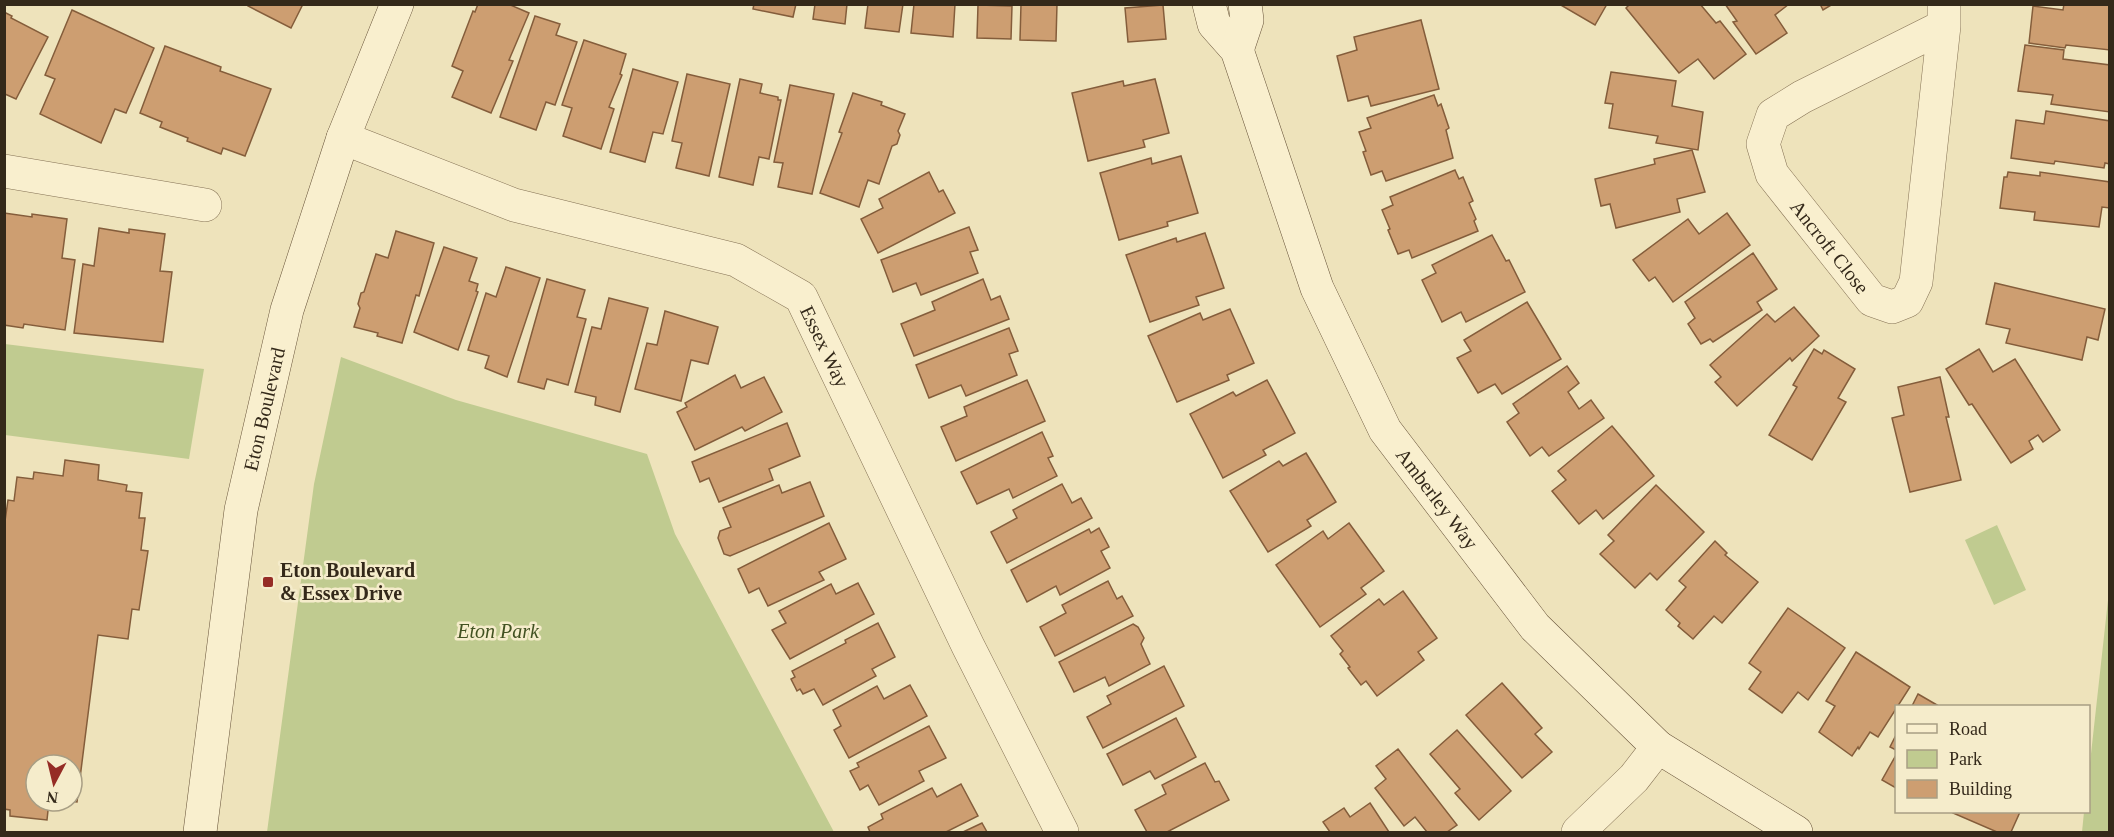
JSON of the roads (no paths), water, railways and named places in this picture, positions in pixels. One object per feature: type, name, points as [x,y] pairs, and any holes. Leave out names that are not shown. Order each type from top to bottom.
[{"type":"street","name":"Eton Boulevard","points":[[200,832],[241,510],[287,310],[343,138],[397,4]]},
{"type":"street","name":"Amberley Way","points":[[1209,4],[1214,24],[1237,50],[1317,288],[1385,430],[1535,627],[1658,747],[1796,832]]},
{"type":"street","points":[[1237,50],[1247,20],[1245,4]]},
{"type":"street","name":"Ancroft Close","points":[[1944,15],[1916,282],[1907,301],[1892,307],[1872,300],[1864,291],[1772,174],[1763,144],[1773,115],[1944,15]]},
{"type":"street","name":"Essex Way","points":[[343,138],[514,205],[736,260],[801,297],[968,646],[1062,832]]},
{"type":"street","points":[[4,171],[204,205]]},
{"type":"street","points":[[1578,832],[1634,778],[1658,747]]},
{"type":"place","name":"Eton Boulevard & Essex Drive","points":[[268,582]]},
{"type":"park label","name":"Eton Park","points":[[498,631]]}]
